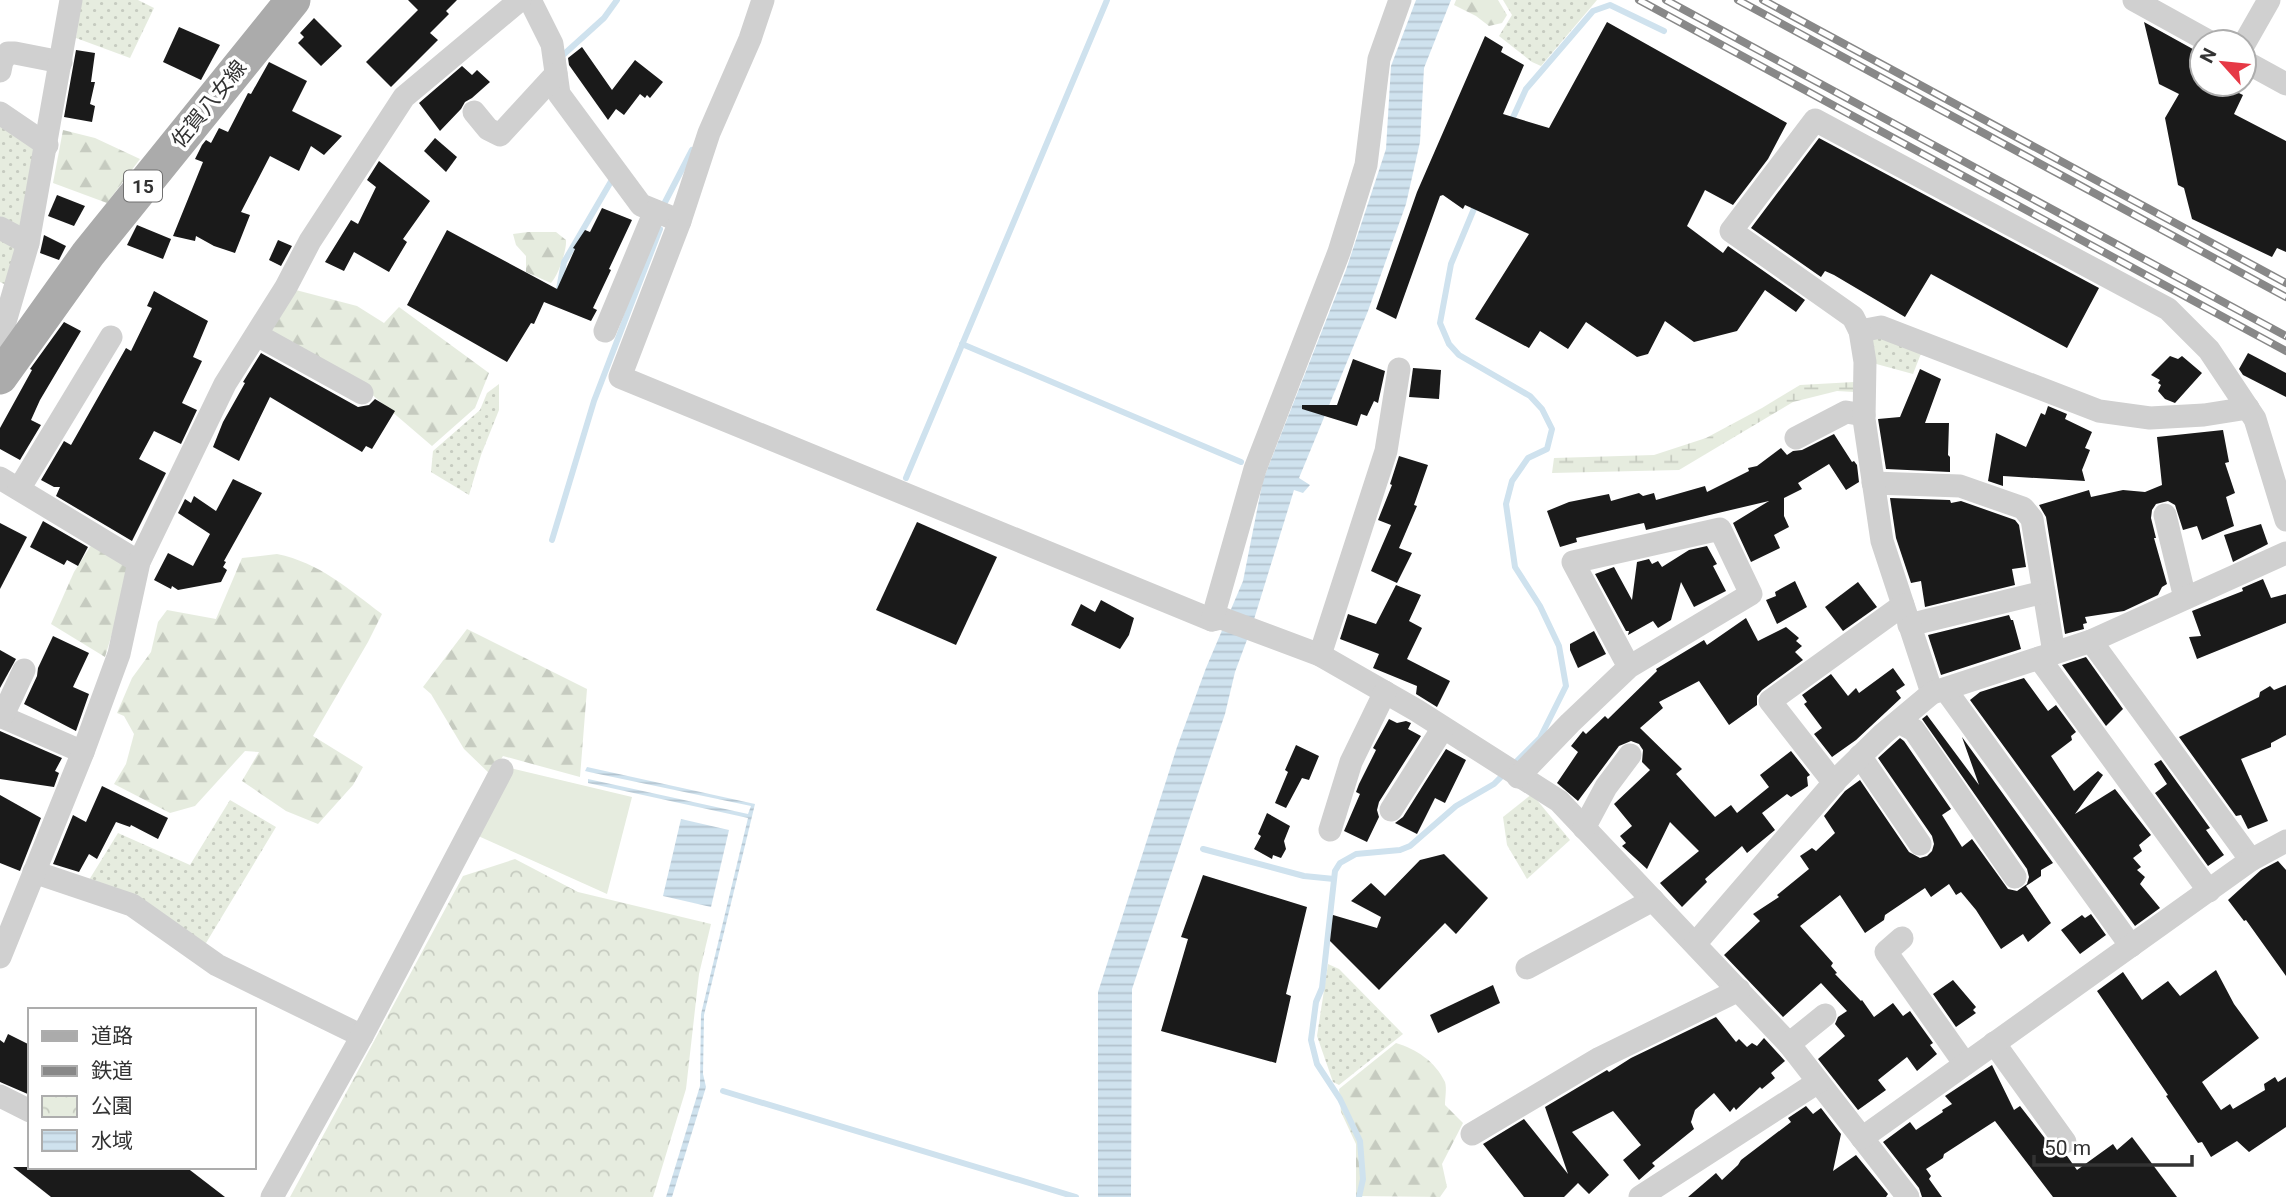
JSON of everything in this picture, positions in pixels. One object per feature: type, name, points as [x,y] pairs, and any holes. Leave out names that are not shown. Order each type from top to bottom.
[{"type":"main road","name":"佐賀八女線","points":[[0,377],[88,254],[293,0]]},
{"type":"street","points":[[0,339],[29,243],[71,0]]},
{"type":"street","points":[[0,957],[83,752],[118,654],[139,562],[225,384],[286,287],[310,242],[404,97],[520,0]]},
{"type":"street","points":[[530,0],[552,44],[559,94],[641,205],[680,221]]},
{"type":"street","points":[[763,0],[750,39],[709,133],[680,221],[620,376],[1212,620],[1222,618],[1320,655],[1444,728],[1559,801],[1789,1044],[1863,1138],[1904,1196]]},
{"type":"street","points":[[1212,620],[1255,469],[1339,252],[1366,165],[1379,59],[1400,0]]},
{"type":"street","points":[[2134,0],[2188,30]]},
{"type":"street","points":[[2253,28],[2269,0]]},
{"type":"street","points":[[0,71],[2,61],[8,54],[61,62]]},
{"type":"street","points":[[2258,69],[2286,84]]},
{"type":"street","points":[[474,112],[488,129],[500,135],[556,74]]},
{"type":"street","points":[[0,113],[47,145]]},
{"type":"street","points":[[2131,946],[1938,691],[1906,615],[1882,541],[1864,415],[1865,362],[1860,331],[1853,317],[1731,231],[1815,120],[2168,309],[2210,350],[2255,419],[2286,520]]},
{"type":"street","points":[[605,331],[655,211]]},
{"type":"street","points":[[0,228],[29,243]]},
{"type":"street","points":[[1860,331],[1881,327],[2099,411],[2150,418],[2204,415],[2248,408]]},
{"type":"street","points":[[257,335],[362,393]]},
{"type":"street","points":[[111,337],[9,483],[139,562]]},
{"type":"street","points":[[1320,655],[1386,451],[1399,369]]},
{"type":"street","points":[[1796,438],[1846,412],[1864,415]]},
{"type":"street","points":[[1873,483],[1960,486],[2023,508],[2032,519],[2044,592],[2046,655],[2209,891]]},
{"type":"street","points":[[2165,515],[2185,598]]},
{"type":"street","points":[[1518,777],[1629,667],[1751,594],[1720,529],[1573,562],[1629,667]]},
{"type":"street","points":[[1695,944],[1834,783],[1860,756],[1938,691],[2091,641],[2286,553]]},
{"type":"street","points":[[1834,783],[1770,701],[1906,615],[2044,592]]},
{"type":"street","points":[[2091,641],[2251,860]]},
{"type":"street","points":[[24,670],[1,717],[83,752]]},
{"type":"street","points":[[1330,830],[1350,762],[1385,692]]},
{"type":"street","points":[[1899,722],[1914,730],[2015,877]]},
{"type":"street","points":[[1391,810],[1444,728]]},
{"type":"street","points":[[1584,828],[1606,786],[1630,755]]},
{"type":"street","points":[[1860,756],[1920,844]]},
{"type":"street","points":[[272,1197],[362,1036],[502,770]]},
{"type":"street","points":[[1863,1138],[2251,860],[2286,841]]},
{"type":"street","points":[[34,872],[132,905],[217,965],[362,1036]]},
{"type":"street","points":[[1527,968],[1653,900]]},
{"type":"street","points":[[1902,938],[1886,952],[1965,1064]]},
{"type":"street","points":[[1472,1134],[1600,1058],[1739,990]]},
{"type":"street","points":[[1789,1044],[1825,1015]]},
{"type":"street","points":[[1994,1043],[2065,1142]]},
{"type":"street","points":[[1640,1197],[1818,1082]]},
{"type":"street","points":[[0,1096],[28,1110]]},
{"type":"green space","points":[[81,0],[138,0],[154,8],[130,58],[76,38]]},
{"type":"green space","points":[[1456,0],[1498,0],[1507,15],[1502,23],[1489,26],[1454,5]]},
{"type":"green space","points":[[1503,0],[1597,0],[1541,66],[1499,36],[1512,15]]},
{"type":"green space","points":[[0,117],[41,145],[8,286],[0,282]]},
{"type":"green space","points":[[63,130],[95,138],[140,159],[107,203],[53,183]]},
{"type":"green space","points":[[556,232],[566,240],[562,263],[551,283],[526,272],[526,256],[516,245],[513,234]]},
{"type":"green space","points":[[292,289],[357,306],[384,323],[399,307],[489,373],[475,408],[432,446],[369,392],[264,335]]},
{"type":"green space","points":[[1873,335],[1922,351],[1913,374],[1869,362]]},
{"type":"green space","points":[[1854,382],[1854,392],[1837,391],[1793,402],[1679,470],[1552,473],[1554,458],[1654,455],[1706,438],[1800,385]]},
{"type":"green space","points":[[499,384],[499,410],[469,495],[431,472],[433,451],[480,410],[487,393]]},
{"type":"green space","points":[[92,544],[132,567],[105,657],[51,624],[74,572]]},
{"type":"green space","points":[[277,554],[320,570],[382,614],[313,736],[363,767],[353,785],[318,824],[286,811],[242,781],[259,752],[245,751],[195,806],[170,813],[114,784],[126,764],[134,734],[124,716],[117,713],[132,678],[151,652],[158,622],[167,610],[216,619],[242,558]]},
{"type":"green space","points":[[467,629],[587,689],[580,777],[503,756],[491,775],[464,749],[431,694],[423,687]]},
{"type":"green space","points":[[510,768],[632,797],[607,894],[476,835]]},
{"type":"green space","points":[[1532,794],[1570,840],[1527,879],[1507,845],[1503,817]]},
{"type":"green space","points":[[230,800],[276,827],[203,948],[89,880],[118,833],[190,865]]},
{"type":"green space","points":[[515,859],[578,892],[711,924],[699,974],[686,1089],[653,1197],[290,1197],[463,876]]},
{"type":"green space","points":[[1328,964],[1339,969],[1403,1034],[1339,1085],[1333,1082],[1317,1036]]},
{"type":"green space","points":[[1396,1043],[1418,1052],[1436,1068],[1445,1082],[1445,1105],[1463,1123],[1442,1164],[1447,1187],[1440,1197],[1356,1196],[1356,1144],[1341,1112],[1339,1089]]},
{"type":"water","points":[[1416,0],[1451,0],[1424,68],[1420,142],[1406,204],[1368,311],[1299,478],[1310,485],[1303,493],[1294,490],[1235,672],[1225,714],[1132,989],[1131,1197],[1098,1197],[1098,992],[1177,747],[1206,668],[1243,581],[1263,480],[1346,270],[1386,149],[1391,66]]},
{"type":"water","points":[[587,767],[755,804],[704,1015],[703,1074],[706,1087],[672,1197],[666,1197],[700,1086],[701,1014],[748,818],[588,783],[588,779],[748,814],[751,806],[585,771]]},
{"type":"water","points":[[681,819],[729,830],[711,907],[663,896]]},
{"type":"building","points":[[408,0],[457,0],[446,11],[449,14],[430,33],[438,40],[391,87],[366,62],[418,10]]},
{"type":"building","points":[[314,18],[342,46],[321,66],[298,43],[304,37],[300,33]]},
{"type":"building","points":[[1607,22],[1787,123],[1768,159],[1733,205],[1705,190],[1687,226],[1723,253],[1728,246],[1805,300],[1796,312],[1765,290],[1737,331],[1694,342],[1665,321],[1648,354],[1637,357],[1586,322],[1568,349],[1540,331],[1529,348],[1475,319],[1529,234],[1465,205],[1463,209],[1443,195],[1440,196],[1396,319],[1376,309],[1417,192],[1485,36],[1503,47],[1501,52],[1524,65],[1503,114],[1549,128]]},
{"type":"building","points":[[2144,22],[2188,46],[2188,98],[2242,98],[2234,114],[2286,141],[2286,252],[2277,248],[2272,257],[2192,219],[2184,188],[2178,185],[2165,118],[2179,94],[2159,84]]},
{"type":"building","points":[[179,27],[220,45],[201,80],[163,62]]},
{"type":"building","points":[[582,47],[612,90],[635,60],[663,82],[650,98],[640,94],[624,115],[616,109],[608,120],[569,65],[568,58]]},
{"type":"building","points":[[76,50],[95,53],[91,82],[95,82],[90,104],[95,106],[92,122],[64,117]]},
{"type":"building","points":[[269,62],[307,81],[292,111],[342,136],[324,155],[311,146],[299,171],[270,156],[241,212],[250,215],[235,253],[196,236],[195,241],[173,236],[203,162],[195,159],[202,145],[206,140],[211,143],[219,128],[228,132],[248,93],[251,94]]},
{"type":"building","points":[[462,66],[472,75],[477,70],[490,82],[465,102],[440,131],[419,103]]},
{"type":"building","points":[[435,138],[457,157],[446,172],[424,151]]},
{"type":"building","points":[[1819,138],[2099,288],[2067,348],[1931,274],[1905,317],[1834,275],[1825,271],[1821,277],[1751,228]]},
{"type":"building","points":[[379,161],[430,201],[403,239],[407,242],[389,272],[354,252],[344,271],[325,262],[351,220],[358,224],[376,187],[367,180]]},
{"type":"building","points":[[57,195],[85,206],[74,226],[48,216]]},
{"type":"building","points":[[602,208],[632,220],[593,308],[597,310],[591,321],[544,302],[534,324],[531,323],[507,362],[407,305],[447,230],[557,289],[575,249],[573,248],[585,230],[590,232]]},
{"type":"building","points":[[137,225],[171,239],[163,259],[127,245]]},
{"type":"building","points":[[44,235],[66,246],[59,260],[40,253]]},
{"type":"building","points":[[278,240],[292,246],[281,266],[269,260]]},
{"type":"building","points":[[154,291],[208,321],[193,357],[202,361],[182,403],[197,410],[181,444],[154,431],[139,459],[166,473],[132,541],[56,496],[60,487],[41,480],[64,441],[71,445],[126,348],[131,351],[152,308],[147,306]]},
{"type":"building","points":[[64,322],[81,331],[40,400],[31,420],[41,425],[20,460],[0,449],[0,428],[32,370],[30,369]]},
{"type":"building","points":[[261,353],[358,407],[369,405],[375,399],[395,411],[372,449],[366,446],[362,452],[270,397],[239,461],[213,447],[223,422],[245,383],[243,382]]},
{"type":"building","points":[[2248,353],[2286,373],[2286,397],[2243,375],[2239,369]]},
{"type":"building","points":[[2170,356],[2178,359],[2182,356],[2202,373],[2175,403],[2165,399],[2158,391],[2160,380],[2151,375]]},
{"type":"building","points":[[1353,359],[1385,371],[1378,403],[1374,401],[1367,416],[1361,414],[1357,426],[1302,409],[1302,405],[1337,405]]},
{"type":"building","points":[[1413,368],[1441,370],[1439,399],[1409,397]]},
{"type":"building","points":[[1920,369],[1941,379],[1925,423],[1949,423],[1950,472],[1886,469],[1878,419],[1900,417]]},
{"type":"building","points":[[2048,406],[2067,414],[2065,419],[2092,432],[2085,448],[2090,450],[2082,470],[2085,481],[2003,476],[2003,486],[1988,481],[1996,433],[2026,447],[2041,413],[2045,415]]},
{"type":"building","points":[[2223,430],[2229,462],[2225,463],[2235,493],[2226,497],[2234,526],[2202,540],[2197,526],[2183,530],[2175,505],[2168,501],[2156,504],[2151,518],[2167,584],[2158,595],[2124,611],[2085,617],[2087,623],[2083,624],[2084,629],[2065,634],[2046,517],[2039,505],[2089,490],[2091,497],[2123,490],[2145,492],[2162,485],[2157,437]]},
{"type":"building","points":[[1834,434],[1852,462],[1857,465],[1859,482],[1846,490],[1829,464],[1798,483],[1802,489],[1784,498],[1784,516],[1789,527],[1774,535],[1780,548],[1751,562],[1733,523],[1769,501],[1646,530],[1644,523],[1630,526],[1576,538],[1577,542],[1560,547],[1547,511],[1569,502],[1609,494],[1611,501],[1639,493],[1643,496],[1654,493],[1656,500],[1705,486],[1707,492],[1749,471],[1748,468],[1757,466],[1781,448],[1787,455]]},
{"type":"building","points":[[1399,456],[1428,465],[1414,505],[1417,506],[1399,548],[1412,553],[1397,583],[1371,571],[1391,525],[1378,520],[1392,485],[1390,484]]},
{"type":"building","points":[[233,479],[262,493],[224,561],[226,562],[223,567],[227,570],[221,582],[178,590],[154,580],[168,553],[193,566],[210,534],[178,513],[185,499],[191,503],[194,496],[216,511]]},
{"type":"building","points":[[1890,498],[1950,500],[1951,503],[1961,501],[2015,520],[2019,525],[2026,567],[2012,569],[2015,585],[1925,607],[1921,581],[1911,583],[1896,538]]},
{"type":"building","points":[[43,521],[88,547],[78,566],[67,560],[64,565],[30,547]]},
{"type":"building","points":[[917,522],[997,557],[956,645],[876,610]]},
{"type":"building","points":[[0,523],[27,537],[0,589]]},
{"type":"building","points":[[2261,524],[2268,544],[2233,562],[2224,535]]},
{"type":"building","points":[[1707,546],[1717,564],[1713,566],[1726,591],[1694,607],[1681,582],[1671,620],[1658,628],[1653,621],[1628,635],[1629,631],[1626,631],[1595,574],[1614,567],[1632,600],[1637,562],[1649,559],[1652,564],[1658,561],[1662,567],[1689,550]]},
{"type":"building","points":[[2263,579],[2271,598],[2286,594],[2286,623],[2197,659],[2189,637],[2201,636],[2192,611],[2243,591],[2242,588]]},
{"type":"building","points":[[1795,581],[1807,607],[1777,624],[1766,600],[1776,596],[1775,592]]},
{"type":"building","points":[[1858,582],[1877,607],[1843,631],[1825,607]]},
{"type":"building","points":[[1396,585],[1421,595],[1409,621],[1422,628],[1407,659],[1450,681],[1437,707],[1416,694],[1417,686],[1373,668],[1379,654],[1340,639],[1348,614],[1376,624]]},
{"type":"building","points":[[1101,600],[1134,618],[1129,635],[1120,649],[1071,625],[1081,604],[1095,612]]},
{"type":"building","points":[[2009,615],[2013,620],[2021,649],[1941,675],[1928,635]]},
{"type":"building","points":[[1746,618],[1758,641],[1786,627],[1799,638],[1796,641],[1802,646],[1795,652],[1803,660],[1762,690],[1757,696],[1757,705],[1729,725],[1699,681],[1659,702],[1663,708],[1640,728],[1682,769],[1676,774],[1715,817],[1731,805],[1737,813],[1769,787],[1760,775],[1791,751],[1810,775],[1807,777],[1808,786],[1791,797],[1787,794],[1762,813],[1775,830],[1747,853],[1742,846],[1705,879],[1707,882],[1682,907],[1660,883],[1699,851],[1670,822],[1647,869],[1622,846],[1626,843],[1620,836],[1632,826],[1614,804],[1650,770],[1642,762],[1643,750],[1639,744],[1631,741],[1619,746],[1578,801],[1557,783],[1578,752],[1571,746],[1583,731],[1586,734],[1605,716],[1608,719],[1657,671],[1656,669],[1704,640],[1707,645]]},
{"type":"building","points":[[1594,631],[1606,654],[1578,668],[1570,644]]},
{"type":"building","points":[[53,636],[89,653],[73,687],[89,694],[76,731],[24,704]]},
{"type":"building","points":[[0,650],[16,659],[0,688]]},
{"type":"building","points":[[2086,657],[2123,709],[2106,726],[2062,665]]},
{"type":"building","points":[[1893,668],[1905,685],[1896,691],[1901,698],[1856,740],[1832,757],[1814,734],[1822,728],[1804,704],[1807,702],[1802,695],[1831,674],[1848,696],[1856,688],[1859,693]]},
{"type":"building","points":[[2024,678],[2048,711],[2056,705],[2076,732],[2071,736],[2072,740],[2051,756],[2074,791],[2098,771],[2103,775],[2075,814],[2115,789],[2151,835],[2139,845],[2142,851],[2133,858],[2141,867],[2137,870],[2145,877],[2140,884],[2160,908],[2135,926],[1970,700],[1980,692]]},
{"type":"building","points":[[2286,685],[2286,735],[2271,743],[2271,747],[2241,759],[2268,821],[2248,829],[2241,815],[2236,816],[2179,737],[2259,697],[2260,692],[2270,686],[2274,690]]},
{"type":"building","points":[[1927,715],[1979,785],[1962,737],[2053,863],[2041,870],[2041,876],[2026,886],[2051,923],[2028,942],[2023,934],[2001,949],[1976,910],[1961,892],[1956,895],[1949,884],[1931,897],[1925,888],[1885,915],[1884,920],[1865,933],[1840,895],[1800,926],[1833,963],[1831,966],[1837,973],[1835,974],[1862,1000],[1874,1017],[1893,1003],[1903,1016],[1910,1011],[1933,1043],[1930,1045],[1937,1054],[1917,1071],[1907,1057],[1878,1080],[1886,1090],[1858,1110],[1818,1059],[1845,1036],[1835,1024],[1838,1017],[1847,1011],[1821,983],[1783,1017],[1724,955],[1760,921],[1753,914],[1779,897],[1777,895],[1809,869],[1800,856],[1812,848],[1816,851],[1835,833],[1824,816],[1845,791],[1860,780],[1909,852],[1920,858],[1932,851],[1932,836],[1878,758],[1900,738],[1951,809],[1942,815],[1962,847],[1972,839],[2008,889],[2017,891],[2027,884],[2027,869],[1922,719]]},
{"type":"building","points":[[1389,719],[1397,723],[1411,723],[1408,729],[1421,736],[1379,802],[1379,817],[1367,842],[1344,831],[1360,794],[1356,792],[1359,784],[1376,750],[1373,748]]},
{"type":"building","points":[[0,731],[62,758],[55,771],[59,773],[54,787],[0,779]]},
{"type":"building","points":[[1296,745],[1319,756],[1309,780],[1302,778],[1286,808],[1275,803]]},
{"type":"building","points":[[1446,749],[1466,760],[1445,803],[1435,798],[1417,834],[1395,823],[1403,817]]},
{"type":"building","points":[[2161,760],[2210,828],[2206,830],[2224,855],[2208,866],[2155,793],[2167,784],[2154,764]]},
{"type":"building","points":[[102,786],[168,818],[158,839],[131,825],[130,827],[116,822],[97,859],[89,854],[79,872],[53,864],[73,815],[86,822]]},
{"type":"building","points":[[0,795],[41,818],[20,871],[0,863]]},
{"type":"building","points":[[1267,813],[1290,826],[1284,841],[1286,849],[1281,858],[1273,855],[1272,859],[1254,849],[1261,836],[1258,834]]},
{"type":"building","points":[[1444,854],[1488,898],[1456,934],[1445,923],[1379,990],[1330,941],[1333,915],[1377,928],[1381,917],[1351,901],[1371,883],[1385,896],[1420,860]]},
{"type":"building","points":[[2278,861],[2286,870],[2286,976],[2246,920],[2244,921],[2228,900],[2261,870]]},
{"type":"building","points":[[1203,875],[1307,907],[1286,994],[1291,996],[1276,1063],[1161,1031],[1188,939],[1181,937]]},
{"type":"building","points":[[2091,914],[2106,935],[2080,954],[2061,930],[2082,915],[2085,918]]},
{"type":"building","points":[[2216,970],[2234,1004],[2259,1038],[2202,1082],[2221,1110],[2230,1104],[2233,1109],[2265,1090],[2264,1084],[2275,1077],[2278,1082],[2286,1077],[2286,1127],[2249,1152],[2237,1141],[2211,1157],[2202,1142],[2198,1143],[2097,991],[2123,972],[2142,1000],[2168,981],[2180,996]]},
{"type":"building","points":[[1953,980],[1976,1007],[1973,1010],[1976,1013],[1956,1027],[1933,994]]},
{"type":"building","points":[[1493,985],[1500,1003],[1438,1033],[1430,1015]]},
{"type":"building","points":[[1716,1017],[1736,1042],[1739,1039],[1747,1047],[1752,1043],[1757,1046],[1764,1038],[1785,1061],[1771,1073],[1775,1078],[1762,1089],[1760,1087],[1736,1110],[1734,1107],[1730,1112],[1714,1093],[1695,1110],[1691,1122],[1694,1129],[1652,1163],[1655,1166],[1639,1180],[1623,1160],[1641,1145],[1613,1111],[1572,1132],[1609,1175],[1589,1194],[1578,1183],[1564,1197],[1524,1197],[1483,1144],[1524,1119],[1568,1174],[1545,1107],[1607,1070],[1609,1072],[1631,1058]]},
{"type":"building","points":[[8,1034],[28,1044],[28,1094],[0,1082],[0,1040],[4,1043]]},
{"type":"building","points":[[1992,1065],[2014,1110],[2020,1106],[2054,1150],[2067,1156],[2077,1170],[2113,1144],[2117,1150],[2132,1137],[2177,1197],[2053,1197],[1995,1121],[1926,1169],[1931,1176],[1929,1179],[1942,1197],[1922,1197],[1919,1188],[1883,1142],[1910,1122],[1916,1130],[1943,1112],[1942,1110],[1952,1104],[1945,1096]]},
{"type":"building","points":[[1806,1106],[1813,1114],[1821,1108],[1841,1134],[1833,1171],[1856,1155],[1888,1194],[1886,1197],[1688,1197],[1716,1173],[1722,1180],[1741,1160],[1791,1122],[1788,1118]]},
{"type":"building","points":[[13,1167],[189,1169],[225,1197],[51,1197]]},
{"type":"waterway","points":[[563,61],[562,56],[604,18],[617,0]]},
{"type":"waterway","points":[[906,478],[1107,0]]},
{"type":"waterway","points":[[1510,124],[1526,89],[1593,11],[1610,5],[1664,31]]},
{"type":"waterway","points":[[660,204],[663,206],[692,150]]},
{"type":"waterway","points":[[559,289],[564,262],[613,178]]},
{"type":"waterway","points":[[1359,1197],[1363,1179],[1360,1141],[1340,1099],[1317,1064],[1311,1040],[1316,1002],[1322,988],[1335,871],[1340,863],[1356,854],[1400,850],[1410,846],[1456,806],[1494,784],[1540,738],[1566,686],[1559,646],[1540,606],[1515,567],[1506,504],[1512,481],[1528,458],[1547,449],[1552,429],[1542,409],[1530,396],[1459,355],[1449,344],[1440,323],[1451,264],[1476,204]]},
{"type":"waterway","points":[[552,540],[594,401],[660,229]]},
{"type":"waterway","points":[[962,344],[1241,462]]},
{"type":"waterway","points":[[1203,849],[1304,876],[1334,879]]},
{"type":"waterway","points":[[723,1091],[1076,1197]]},
{"type":"railway","points":[[1639,0],[2286,351]]},
{"type":"railway","points":[[1666,0],[2286,336]]},
{"type":"railway","points":[[1738,0],[2286,297]]},
{"type":"railway","points":[[1763,0],[2286,283]]}]
